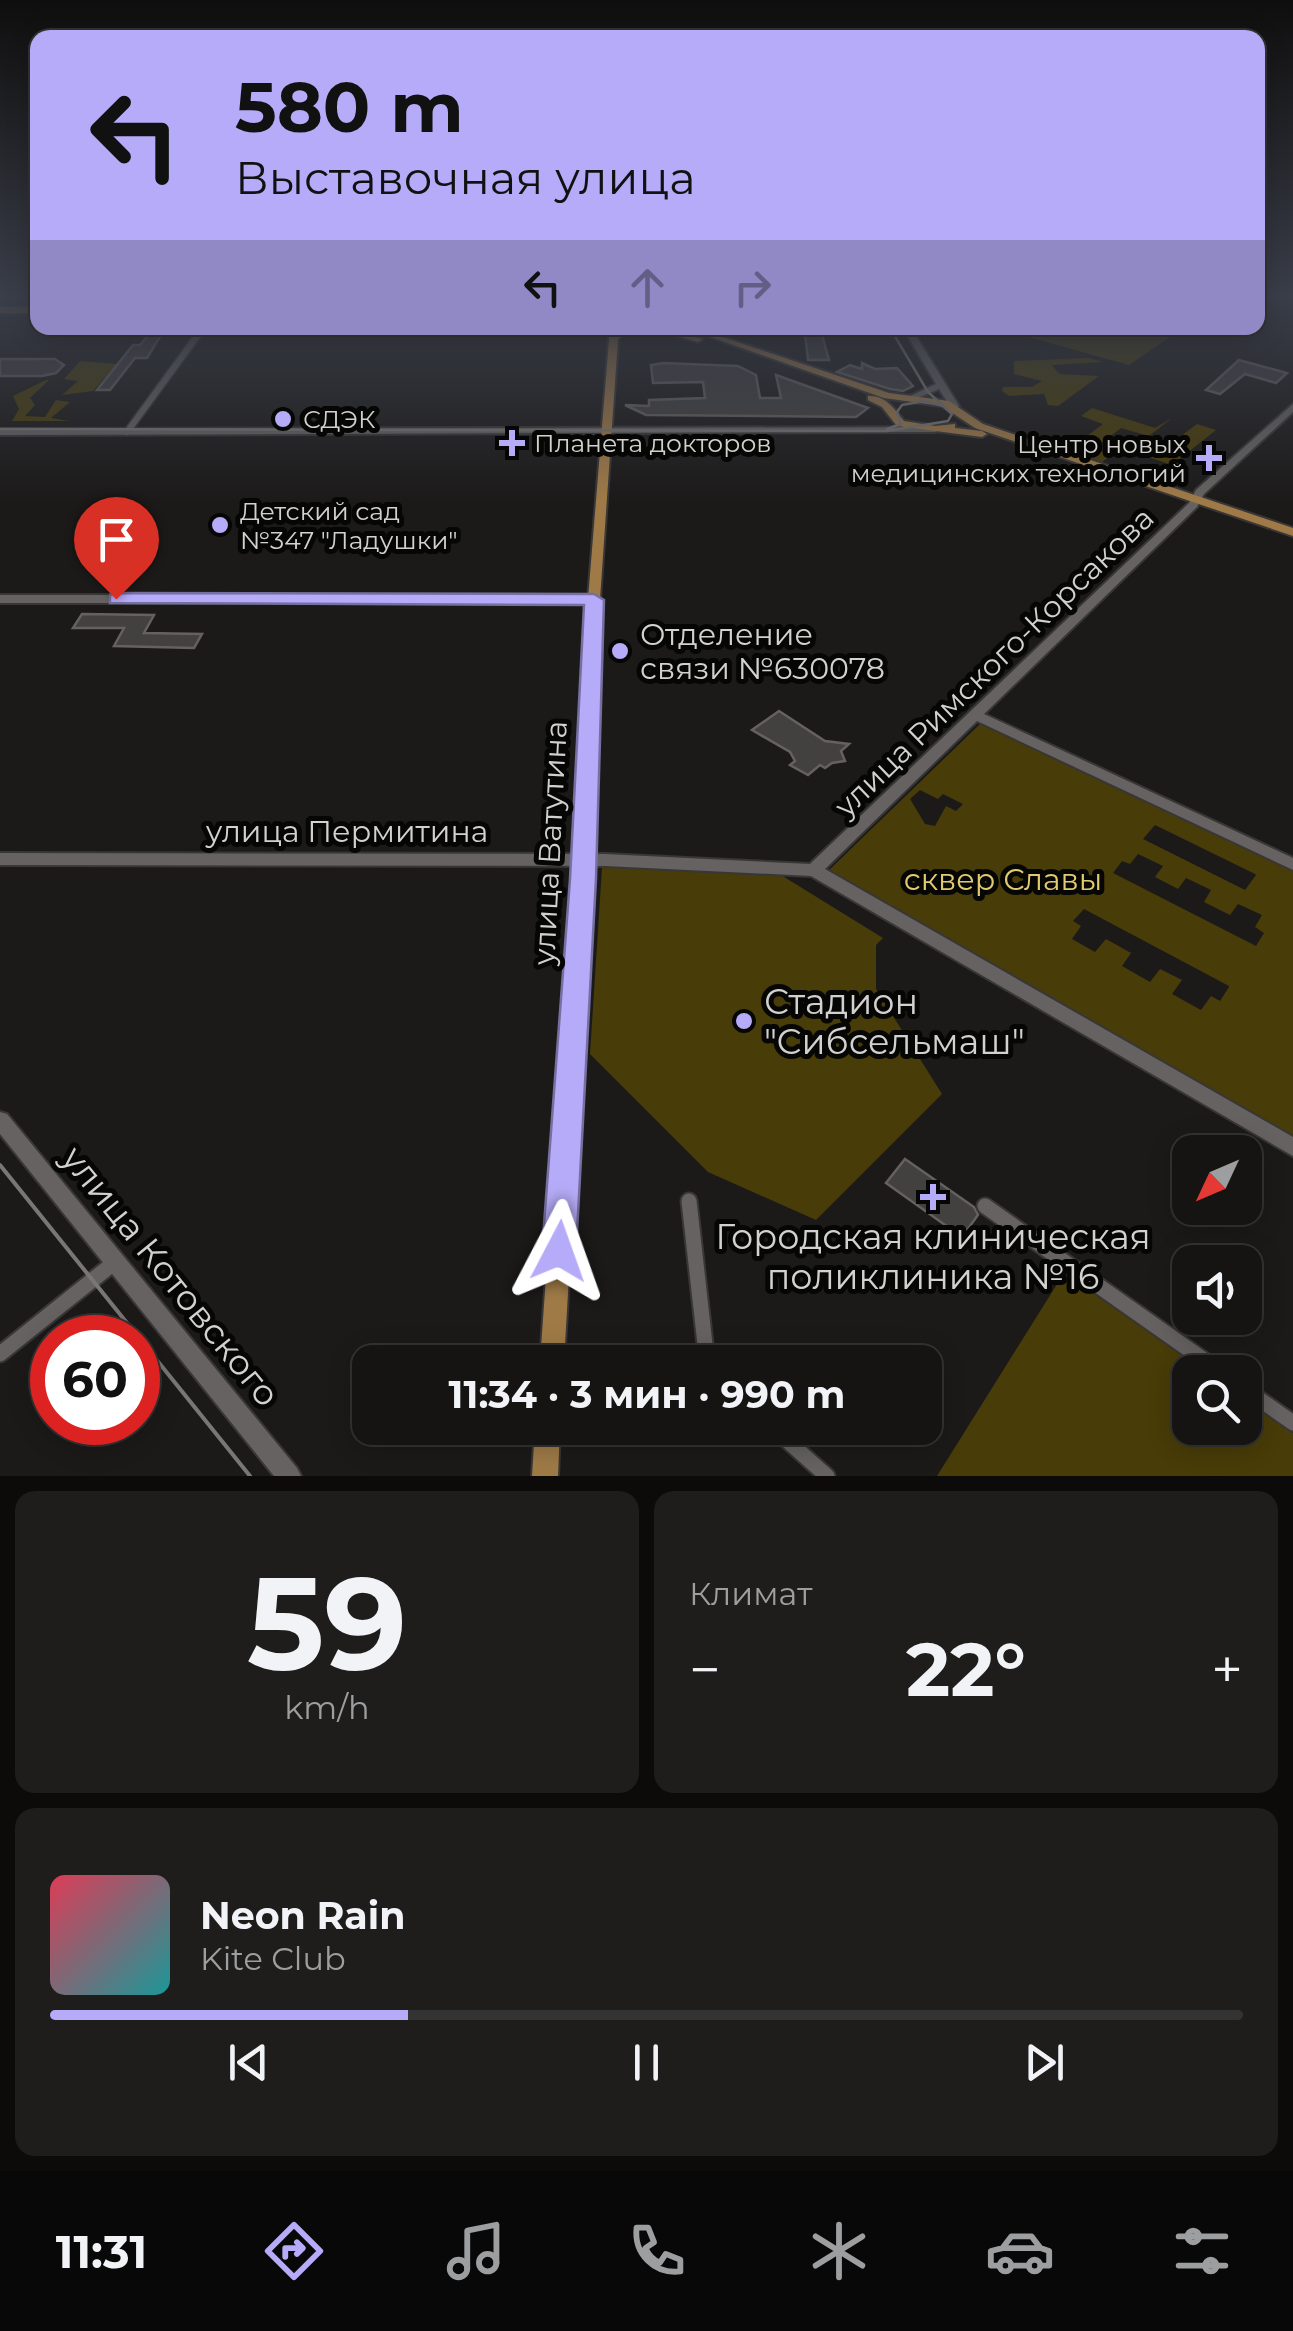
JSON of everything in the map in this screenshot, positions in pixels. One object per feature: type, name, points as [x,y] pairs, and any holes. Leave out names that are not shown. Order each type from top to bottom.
[{"type":"main road","name":"улица Ватутина","points":[[553,1345],[594,600],[612,364]]},
{"type":"main road","points":[[766,364],[880,400],[908,426],[977,432],[1293,535]]},
{"type":"main road","points":[[795,364],[883,394],[957,411],[1194,502]]},
{"type":"main road","points":[[891,414],[910,398]]},
{"type":"main road","points":[[938,429],[956,423],[957,411]]},
{"type":"main road","points":[[545,1476],[547,1445]]},
{"type":"street","points":[[129,428],[176,364]]},
{"type":"street","points":[[927,364],[957,411]]},
{"type":"street","points":[[910,398],[940,386]]},
{"type":"street","name":"улица Римского-Корсакова","points":[[814,870],[1293,407]]},
{"type":"street","points":[[609,429],[871,426],[891,414]]},
{"type":"street","points":[[0,428],[938,429]]},
{"type":"street","points":[[0,600],[594,600]]},
{"type":"street","points":[[974,714],[1293,864]]},
{"type":"street","name":"улица Пермитина","points":[[0,860],[582,861],[814,870]]},
{"type":"street","points":[[814,870],[1293,1147]]},
{"type":"street","name":"улица Котовского","points":[[0,1120],[289,1476]]},
{"type":"street","points":[[689,1201],[705,1345]]},
{"type":"street","points":[[986,1206],[1197,1355]]},
{"type":"street","points":[[0,1354],[115,1262]]},
{"type":"street","points":[[1262,1401],[1293,1423]]},
{"type":"street","points":[[792,1445],[827,1476]]},
{"type":"green space","points":[[77,364],[117,364],[93,391],[62,395],[78,381],[64,379]]},
{"type":"green space","points":[[1014,364],[1070,364],[1051,365],[1060,374],[1099,376],[1058,406],[1048,405],[1044,394],[1009,396],[1002,391],[1003,387],[1032,387],[1042,381],[1014,374]]},
{"type":"green space","points":[[46,380],[30,398],[35,405],[25,416],[45,417],[56,400],[70,402],[51,418],[69,421],[12,421],[19,409],[13,396]]},
{"type":"green space","points":[[1092,408],[1155,428],[1172,418],[1149,436],[1121,428],[1095,448],[1110,456],[1101,463],[1052,447],[1060,441],[1075,445],[1103,424],[1081,416]]},
{"type":"green space","points":[[1197,424],[1216,430],[1172,465],[1127,450],[1137,443],[1161,451]]},
{"type":"green space","name":"сквер Славы","points":[[980,724],[1293,871],[1293,1141],[827,872]],"holes":[[[920,790],[938,799],[943,794],[963,804],[956,811],[946,806],[935,826],[925,824],[910,799]],[[1155,825],[1256,875],[1245,890],[1143,839]],[[1138,854],[1163,866],[1155,877],[1178,889],[1186,878],[1211,890],[1204,902],[1230,915],[1238,904],[1262,915],[1255,927],[1264,933],[1256,946],[1113,873],[1122,861],[1130,864]],[[1084,909],[1229,987],[1220,1001],[1211,996],[1201,1010],[1172,994],[1182,980],[1160,969],[1150,982],[1122,966],[1131,953],[1106,939],[1095,952],[1072,939],[1081,926],[1073,921]]]},
{"type":"green space","name":"Стадион \"Сибсельмаш\"","points":[[768,867],[883,938],[876,945],[876,989],[942,1094],[816,1220],[708,1172],[590,1054],[602,868]]},
{"type":"green space","points":[[1064,1273],[1182,1355],[1172,1355],[1172,1445],[1262,1445],[1262,1412],[1293,1433],[1293,1476],[937,1476]]},
{"type":"building","points":[[0,364],[64,365],[56,373],[42,376],[0,376]]},
{"type":"building","points":[[118,364],[130,364],[110,390],[97,390]]},
{"type":"building","points":[[862,364],[875,369],[897,368],[913,386],[903,391],[890,389],[837,372],[850,365],[862,369]]},
{"type":"building","points":[[1235,364],[1253,364],[1287,373],[1276,383],[1245,374],[1220,394],[1206,390]]},
{"type":"building","points":[[651,365],[738,366],[756,375],[760,398],[781,398],[776,375],[868,408],[856,417],[646,415],[625,405],[649,406],[649,400],[705,398],[703,382],[653,383]]},
{"type":"building","points":[[82,614],[154,615],[144,633],[202,634],[194,648],[114,646],[124,628],[73,628]]},
{"type":"building","points":[[779,711],[825,741],[849,744],[841,751],[845,761],[825,768],[820,765],[808,775],[790,765],[795,761],[790,752],[752,730]]},
{"type":"building","name":"Городская клиническая поликлиника №16","points":[[905,1159],[974,1207],[978,1215],[962,1237],[886,1183]]},
{"type":"tram line","points":[[0,429],[887,431],[948,421],[952,414],[928,392],[911,364]]},
{"type":"tram line","points":[[887,429],[901,424],[897,412],[902,405],[925,401],[943,406]]},
{"type":"tram line","points":[[0,1165],[250,1476]]},
{"type":"place","name":"СДЭК","points":[[283,419]]},
{"type":"place","name":"Планета докторов","points":[[512,443]]},
{"type":"place","name":"Центр новых медицинских технологий","points":[[1209,458]]},
{"type":"place","name":"Детский сад №347 \"Ладушки\"","points":[[220,525]]},
{"type":"place","name":"Отделение связи №630078","points":[[620,651]]},
{"type":"place","name":"Стадион \"Сибсельмаш\"","points":[[744,1021]]},
{"type":"place","name":"Городская клиническая поликлиника №16","points":[[933,1197]]},
{"type":"route","points":[[116,599],[594,600],[583,879],[559,1251]]}]
